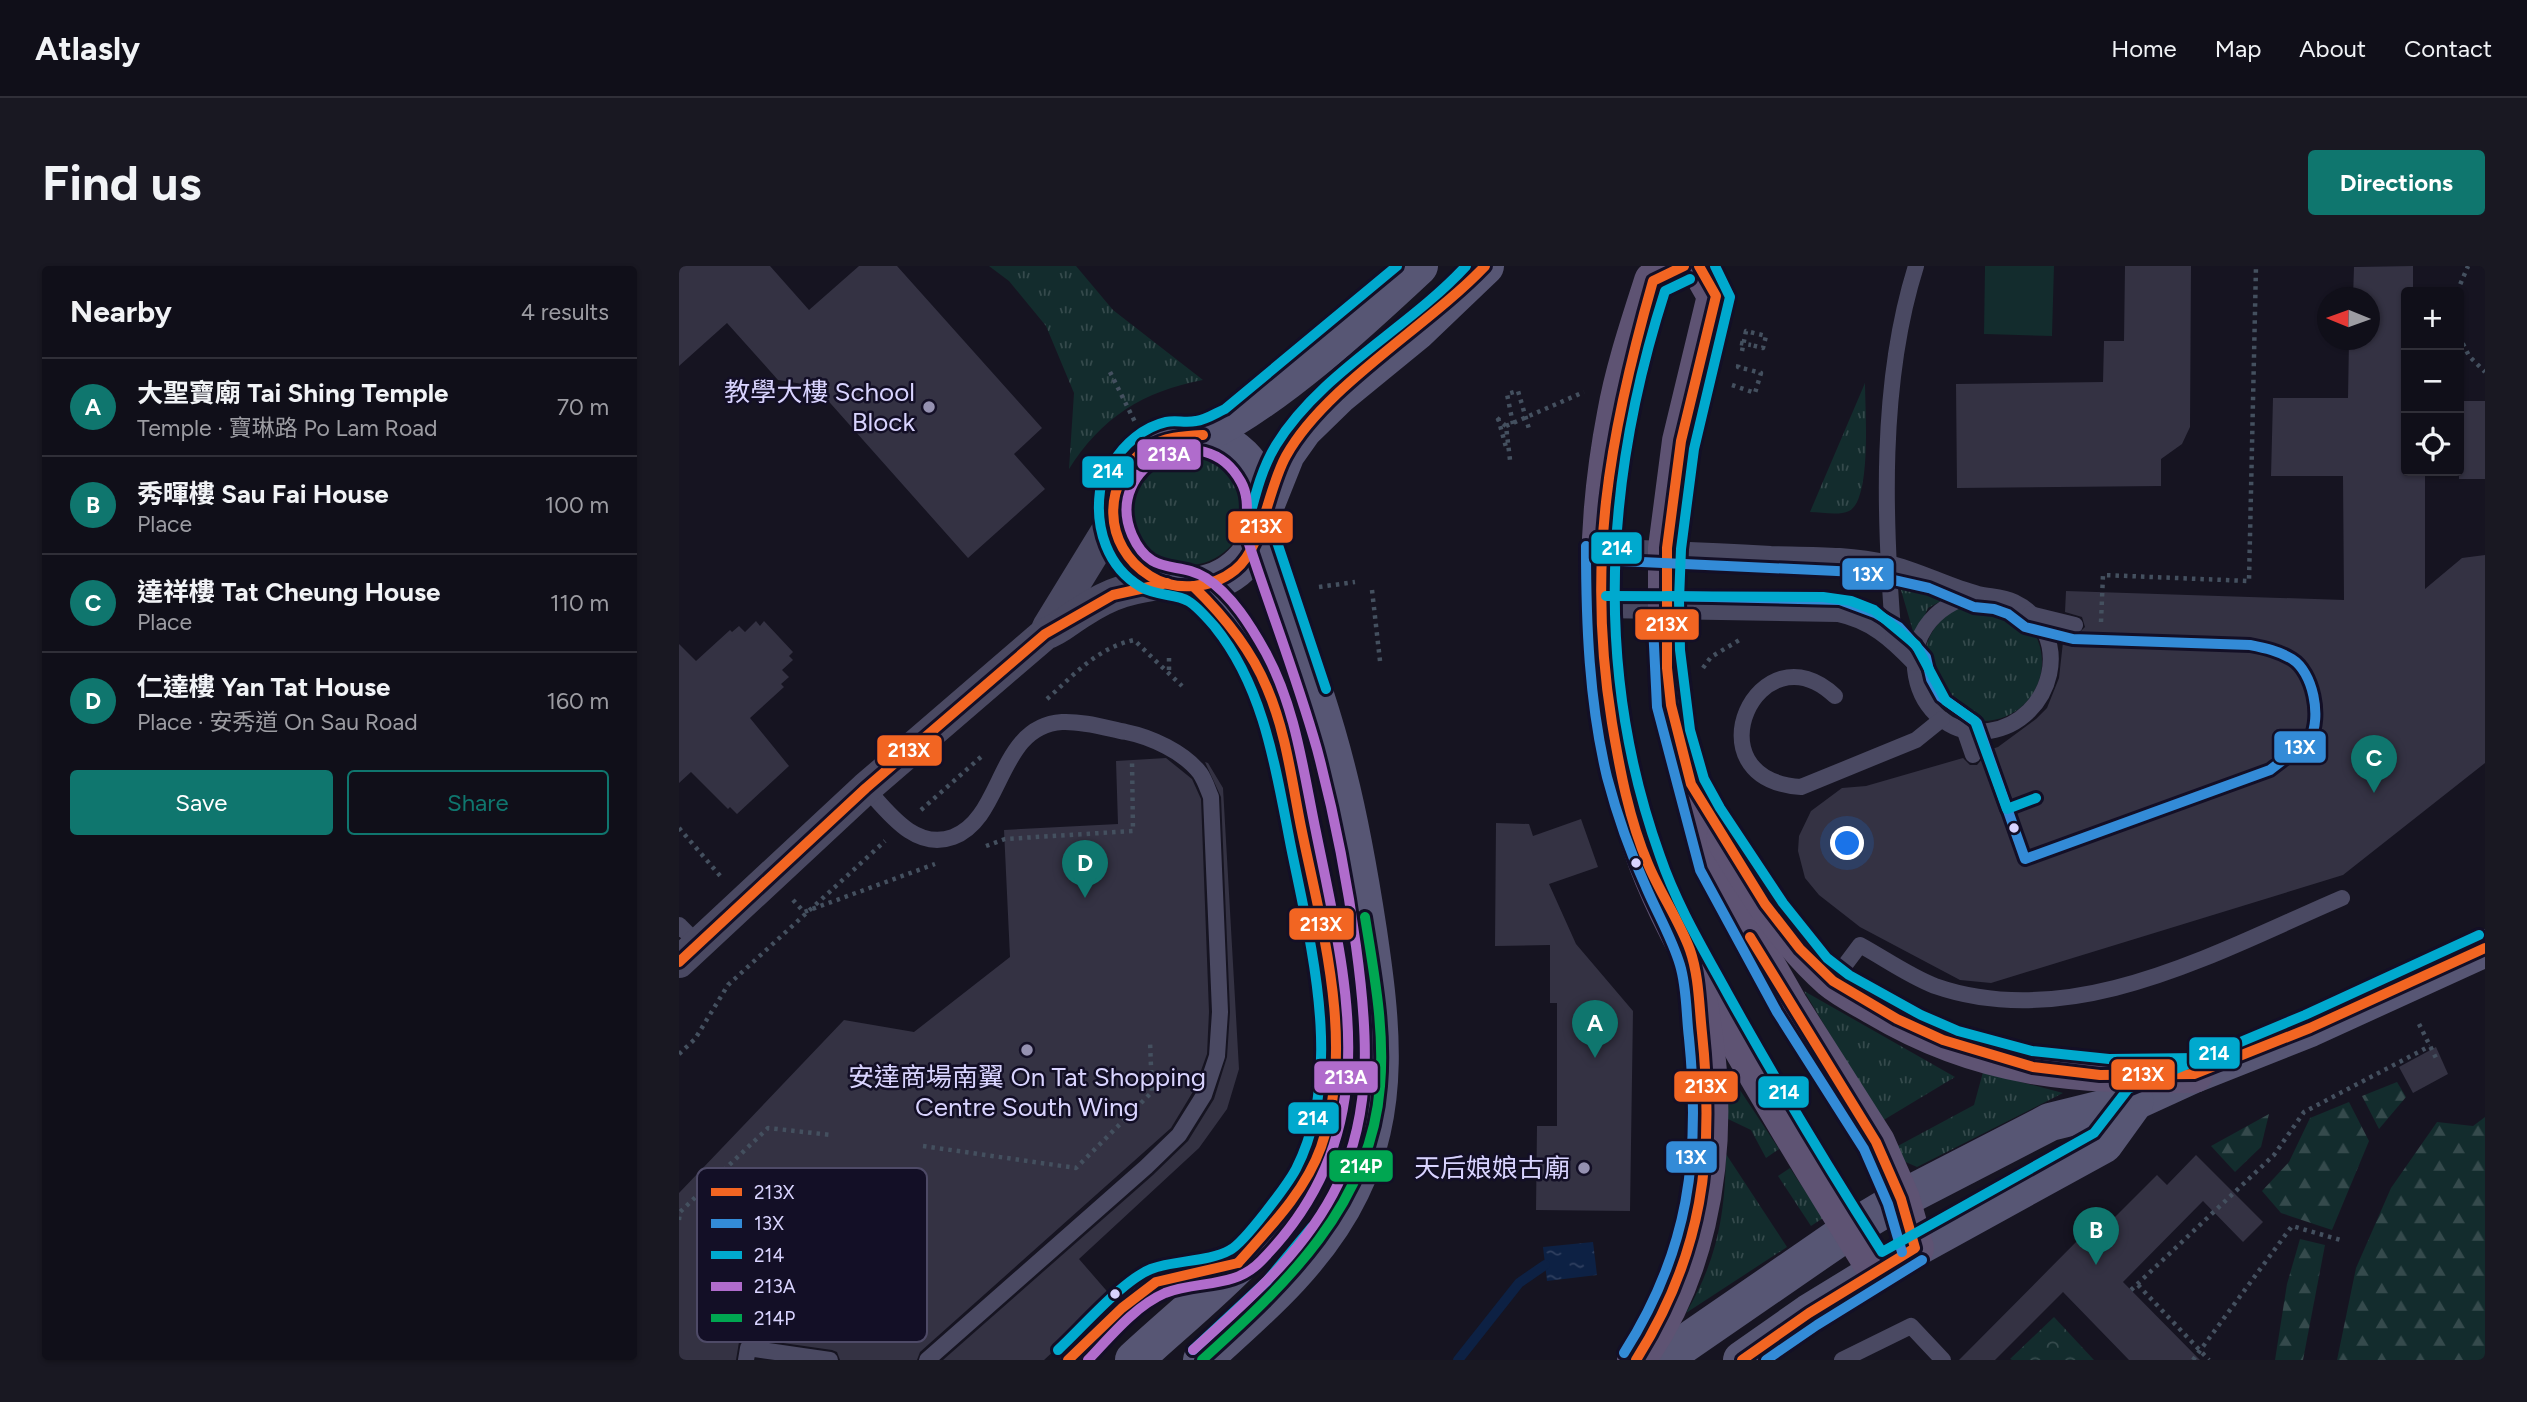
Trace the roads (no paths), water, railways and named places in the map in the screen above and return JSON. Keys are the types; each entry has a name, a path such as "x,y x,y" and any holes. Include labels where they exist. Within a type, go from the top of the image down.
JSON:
{"main road":[{"path":"1203,435 1231,421 1277,387 1419,266"},
{"path":"1180,585 1215,582 1234,571 1250,554 1286,454 1303,430 1340,394 1417,331 1485,266"},
{"path":"1684,266 1653,281 1641,318 1616,413 1600,547 1599,610 1604,671 1628,802 1648,863 1693,959 1775,1105 1877,1271"},
{"path":"1699,266 1716,296 1681,441 1667,548 1671,705 1713,865 1789,1005 1876,1142 1901,1199 1915,1248"},
{"path":"1134,1360 1238,1263 1291,1201 1320,1148 1333,1088 1334,1015 1326,951 1279,721 1267,687 1226,618 1180,585 1148,575 1131,561 1119,543 1113,522 1114,491 1132,458 1149,445 1168,436 1203,435 1227,444 1246,461 1259,483 1262,521 1338,775 1375,977 1381,1074 1372,1138 1350,1192 1334,1220 1277,1291 1202,1360"},
{"path":"1691,784 1765,904 1800,949 1833,981 1897,1019 1975,1052 2033,1067 2100,1075 2194,1074"},
{"path":"1661,1360 1851,1229 1901,1199 2050,1122 2135,1101 2194,1074 2310,1028 2485,948"},
{"path":"1636,1360 1658,1330 1680,1280 1705,1180 1708,1074 1693,959"},
{"path":"1742,1360 1915,1248 2104,1144 2135,1101"}],"street":[{"path":"1045,634 1053,615 1063,606 1113,522"},
{"path":"685,944 1045,634 1126,588 1180,585"}],"lane":[{"path":"1894,642 1888,562 1890,404 1902,309 1916,266"},
{"path":"1600,547 1860,558 1888,562 1933,575 1978,594 2006,599 2030,614 2075,625"},
{"path":"1978,594 1958,598 1940,608 1926,624 1917,643 1914,663 1917,684 1927,703 1943,719 1964,729 1987,732 2010,726 2029,713 2043,694 2050,672 2050,650 2043,631 2030,614"},
{"path":"1599,610 1838,614 1858,618 1894,642 1914,663"},
{"path":"1835,696 1821,684 1804,678 1785,678 1768,685 1753,697 1744,713 1740,731 1743,750 1752,766 1765,779 1783,786 1801,787 1839,781 1916,740 1943,719"},
{"path":"866,788 909,833 929,840 951,838 972,826 1017,748 1039,729 1061,722 1083,723 1153,740 1200,773 1211,797 1220,1012 1217,1056 1204,1095 1179,1135 1146,1167 927,1360"},
{"path":"1964,729 1973,755"},
{"path":"1833,981 1860,946 1935,985 2005,1002 2079,995 2166,973 2342,898"},
{"path":"1068,1360 1122,1308 1156,1282 1238,1263"},
{"path":"1842,1360 1911,1326 1943,1360"},
{"path":"746,1360 748,1348 830,1360"}],"water":[{"path":"1593,1242 1597,1275 1547,1281 1543,1247"}],"waterway":[{"path":"1458,1360 1519,1283 1545,1265"}],"place":[{"name":"教學大樓 School Block","path":"929,407"},
{"name":"達祥樓 Tat Cheung House","path":"2374,793"},
{"name":"仁達樓 Yan Tat House","path":"1085,898"},
{"name":"安達商場南翼 On Tat Shopping Centre South Wing","path":"1027,1050"},
{"name":"大聖寶廟 Tai Shing Temple","path":"1595,1058"},
{"name":"天后娘娘古廟","path":"1584,1168"},
{"name":"秀暉樓 Sau Fai House","path":"2096,1265"}]}
